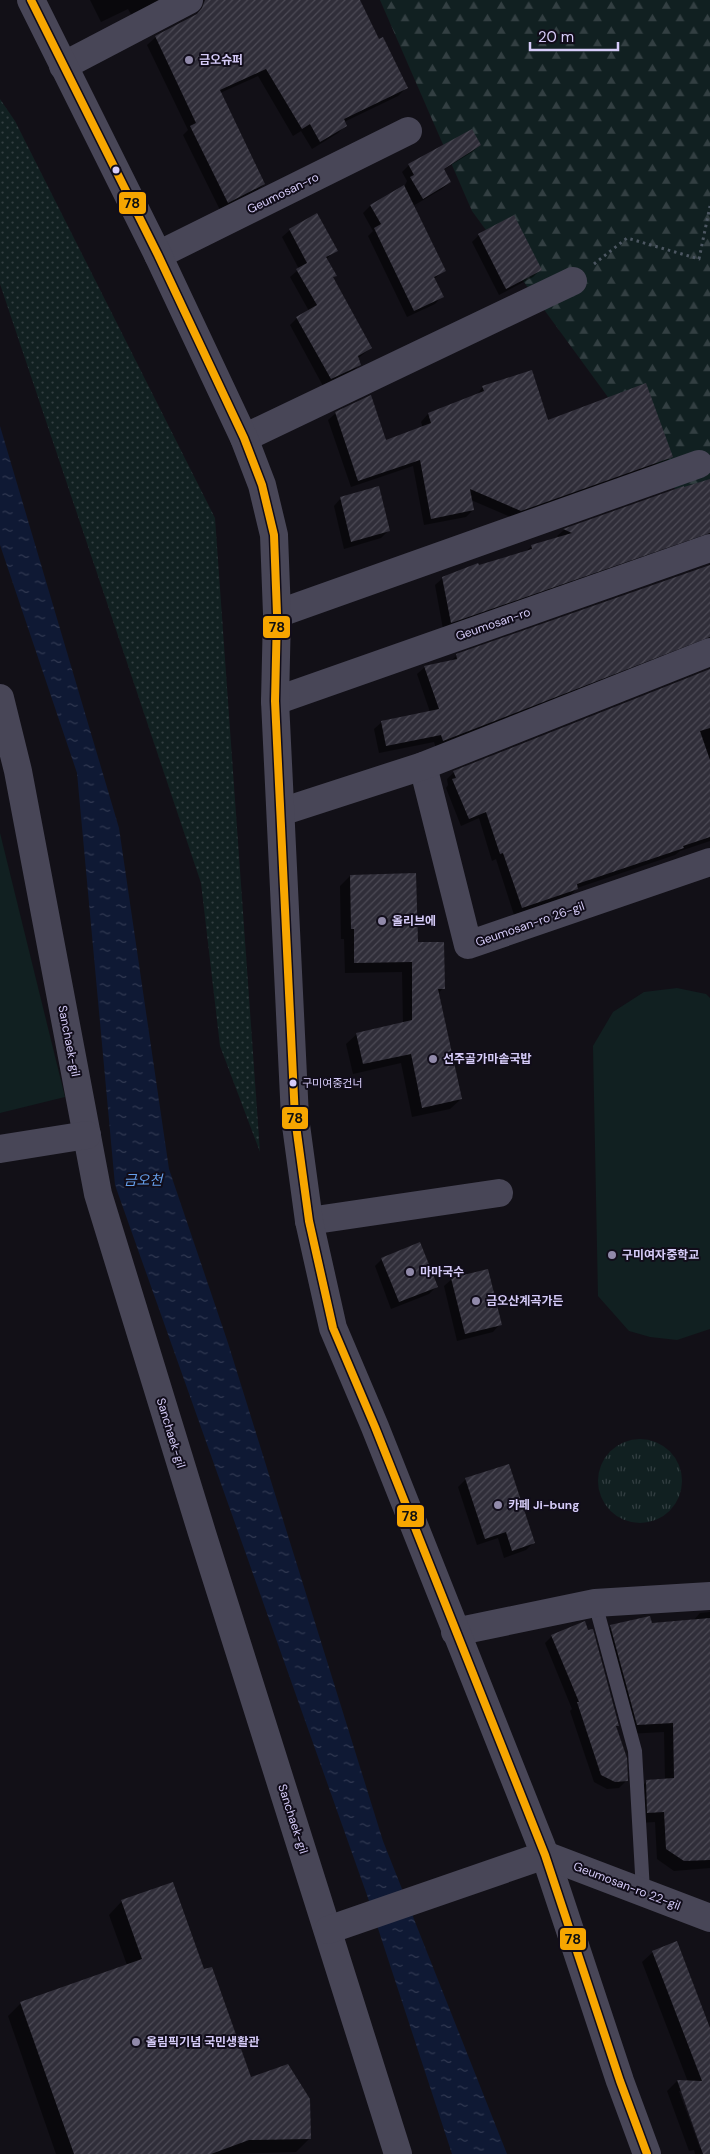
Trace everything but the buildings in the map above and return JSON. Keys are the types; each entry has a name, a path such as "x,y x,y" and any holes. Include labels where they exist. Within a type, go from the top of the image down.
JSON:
{"street":[{"path":"31,0 158,255 244,438 262,485 274,536 277,614 275,701 295,1118 309,1221 333,1328 375,1427 544,1856 620,2081 647,2154"},
{"path":"63,66 190,0"},
{"name":"Geumosan-ro","path":"158,255 408,131"},
{"path":"244,438 572,281"},
{"path":"277,614 699,464"},
{"name":"Geumosan-ro","path":"275,701 710,548"},
{"path":"281,812 423,766 710,652"},
{"name":"Sanchaek-gil","path":"0,698 18,771 98,1194 202,1533 398,2154"},
{"name":"Geumosan-ro 26-gil","path":"423,766 468,945 710,862"},
{"path":"0,1149 87,1135"},
{"path":"309,1221 499,1193"},
{"path":"455,1632 595,1603 710,1596"},
{"path":"328,1930 544,1856"},
{"name":"Geumosan-ro 22-gil","path":"544,1856 706,1912"}],"lane":[{"path":"595,1603 635,1750 643,1891"}],"path":[{"path":"572,281 627,238 699,259 710,206"}],"green space":[{"path":"380,0 710,0 710,529 697,519 472,211"},
{"path":"0,99 15,121 215,518 260,1152 220,1046 201,883 0,284"},
{"path":"0,833 65,1097 0,1113"},
{"path":"677,988 706,994 710,998 710,1329 677,1340 650,1337 629,1331 598,1296 593,1046 613,1012 644,992"},
{"path":"640,1439 656,1442 670,1451 679,1465 682,1481 679,1497 670,1511 656,1520 640,1523 624,1520 610,1511 601,1497 598,1481 601,1465 610,1451 624,1442"}],"water":[{"name":"금오천","path":"0,426 119,828 169,1169 228,1343 383,1841 507,2154 452,2154 368,1898 115,1185 77,773 0,545"}],"transit line":[{"name":"78","path":"31,0 158,255 244,438 262,485 274,535 277,614 275,701 295,1118 309,1221 333,1328 375,1427 545,1855 620,2081 647,2154"}],"place":[{"name":"금오슈퍼","path":"189,60"},
{"name":"올리브에","path":"382,921"},
{"name":"선주골가마솥국밥","path":"433,1059"},
{"name":"구미여중건너","path":"293,1083"},
{"name":"구미여자중학교","path":"612,1255"},
{"name":"마마국수","path":"410,1272"},
{"name":"금오산계곡가든","path":"476,1301"},
{"name":"카페 Ji-bung","path":"498,1505"},
{"name":"올림픽기념 국민생활관","path":"136,2042"}]}
